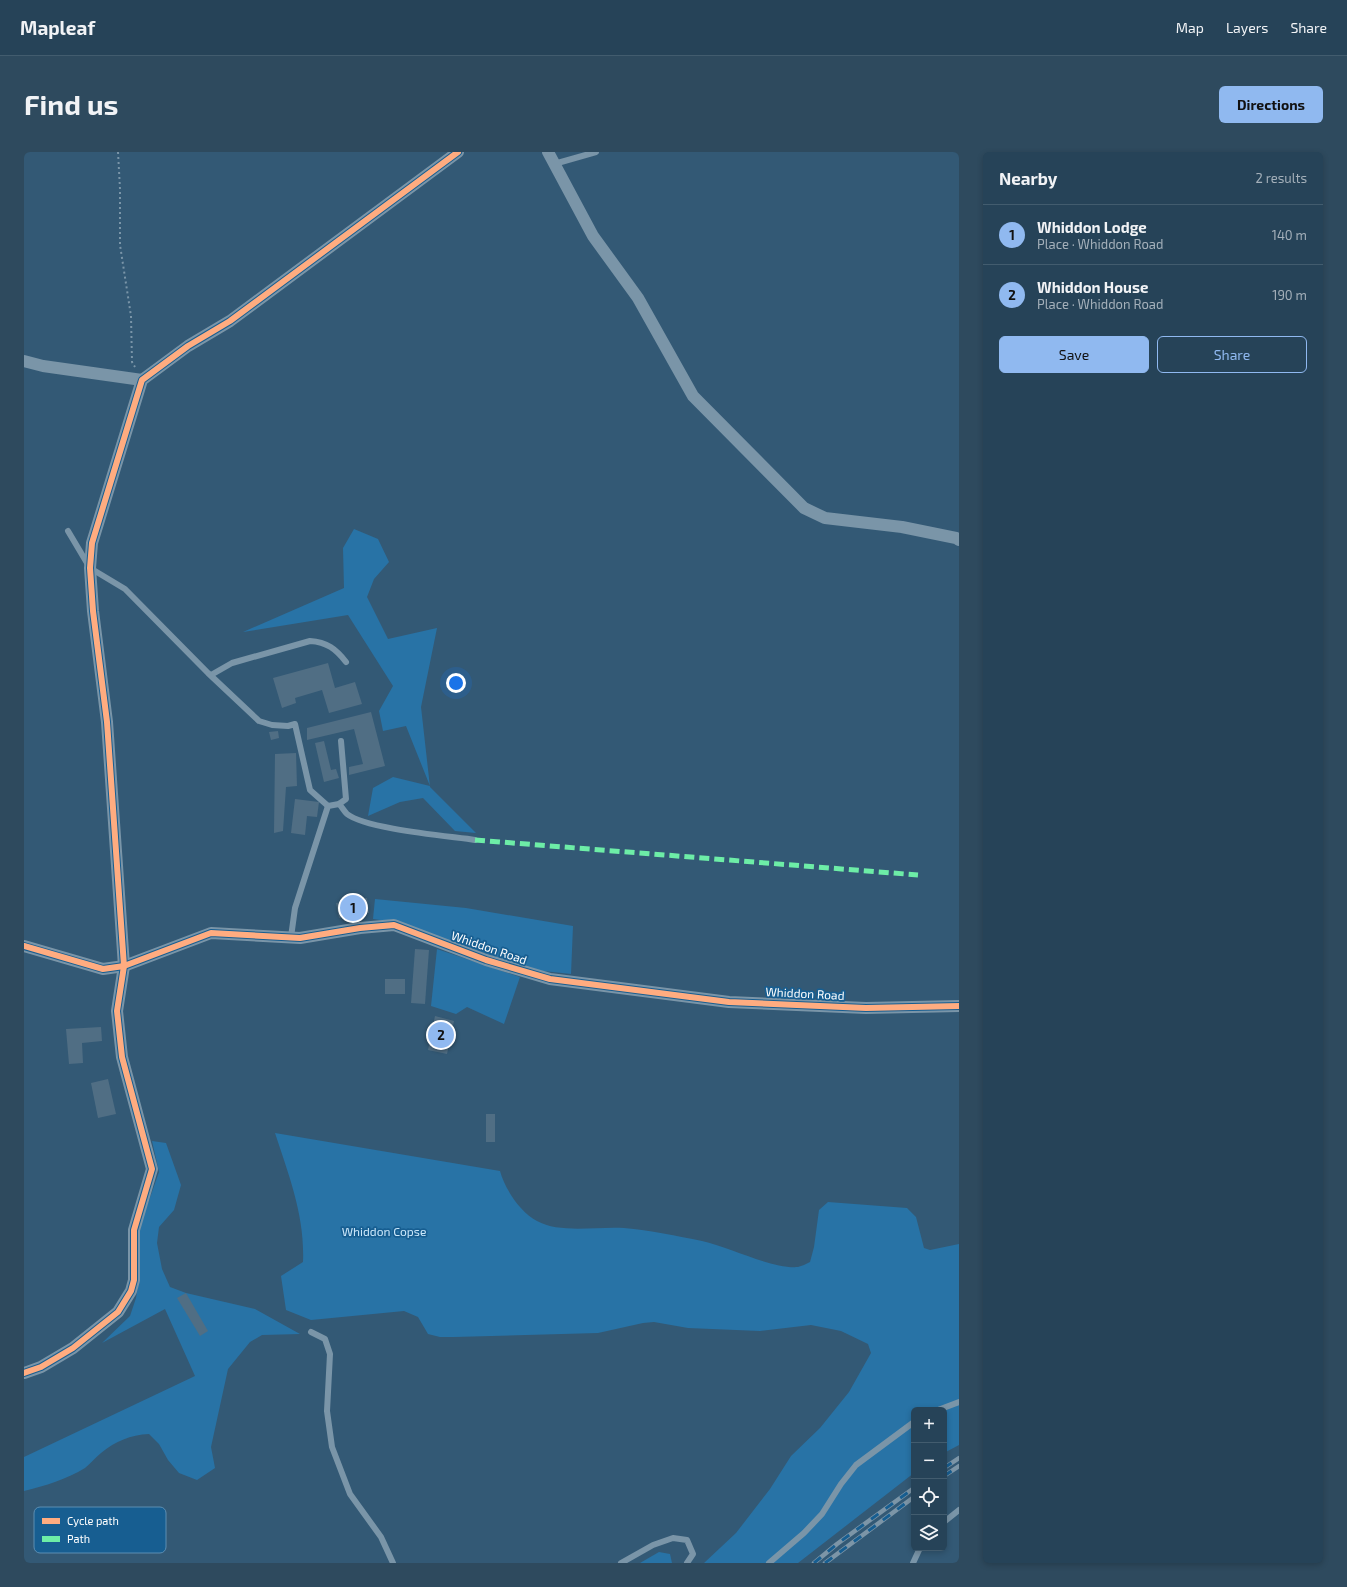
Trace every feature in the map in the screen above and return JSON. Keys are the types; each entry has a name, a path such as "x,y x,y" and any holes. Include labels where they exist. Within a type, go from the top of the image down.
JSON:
{"street":[{"path":"24,1373 42,1367 73,1348 118,1312 131,1291 134,1280 134,1230 152,1169 122,1057 117,1011 124,966 107,722 93,611 90,568 92,543 142,380 188,346 236,316 458,152"},
{"path":"548,152 593,236 638,298 693,396 804,508 825,518 902,527 956,538 959,540"},
{"path":"24,361 42,366 142,380"},
{"name":"Whiddon Road","path":"24,946 103,969 124,966 211,933 300,938 360,928 394,925 486,960 550,979 729,1002 866,1008 959,1006"}],"lane":[{"path":"554,164 596,152"},
{"path":"68,531 90,568 125,589 210,675 259,721 272,725 288,726 295,724 310,790 328,806"},
{"path":"210,675 232,663 310,641 322,642 337,651 346,662"},
{"path":"328,806 339,804 346,799 341,741"},
{"path":"339,804 347,814 357,820 392,828 475,840"},
{"path":"291,937 295,908 328,806"},
{"path":"311,1332 325,1339 330,1354 327,1411 332,1447 350,1494 381,1537 394,1563"},
{"path":"946,1407 959,1402"},
{"path":"769,1563 804,1533 822,1514 840,1484 856,1465 911,1424"},
{"path":"947,1520 959,1510"},
{"path":"621,1563 653,1545 673,1538 687,1540 693,1554 687,1563"},
{"path":"913,1563 919,1551"}],"path":[{"path":"118,152 120,189 120,245 131,316 132,362 142,380"}],"green space":[{"path":"354,529 378,539 389,562 374,579 367,597 388,639 437,628 421,707 430,786 406,726 383,731 379,711 393,686 348,615 243,632 344,588 343,548"},
{"path":"393,777 430,786 476,833 455,831 423,798 400,802 368,816 373,788"},
{"path":"375,899 466,908 573,926 571,974 534,970 395,922 373,919"},
{"path":"437,949 520,977 504,1024 467,1007 456,1014 431,1006"},
{"name":"Whiddon Copse","path":"275,1133 500,1171 509,1192 519,1206 531,1217 546,1225 580,1229 624,1228 663,1233 713,1244 763,1261 787,1267 798,1267 810,1262 814,1247 819,1210 828,1202 907,1208 916,1217 924,1248 930,1250 959,1244 959,1445 947,1451 947,1407 911,1407 911,1475 798,1563 704,1563 736,1533 770,1489 791,1456 820,1428 849,1392 871,1353 868,1344 841,1331 811,1325 760,1331 688,1328 654,1322 598,1333 440,1337 428,1334 418,1317 404,1311 311,1320 286,1310 281,1276 303,1262 303,1245 299,1212 291,1181"},
{"path":"152,1141 166,1143 181,1185 174,1210 159,1227 157,1243 162,1269 170,1287 186,1293 255,1309 300,1334 262,1335 250,1342 228,1369 211,1447 215,1468 197,1480 179,1473 168,1460 159,1444 149,1434 129,1437 118,1442 99,1455 85,1468 71,1476 24,1491 24,1457 195,1376 165,1309 102,1343 130,1316 136,1298 139,1279 137,1254 141,1223 159,1172"},
{"path":"659,1552 670,1554 672,1563 640,1563"}],"building":[{"path":"328,663 335,688 355,682 362,704 329,713 322,690 295,698 296,703 282,708 273,678"},
{"path":"371,712 385,766 349,775 349,767 363,764 354,729 307,740 307,728"},
{"path":"278,731 279,738 271,740 269,732"},
{"path":"324,741 331,770 336,769 339,778 324,782 315,743"},
{"path":"296,753 297,786 286,787 283,831 274,833 275,754"},
{"path":"295,799 319,802 317,817 307,816 305,835 291,833"},
{"path":"367,898 369,913 339,918 336,903"},
{"path":"415,949 429,950 425,1004 411,1003"},
{"path":"385,979 405,979 405,994 385,994"},
{"path":"435,1016 454,1021 447,1054 428,1050"},
{"path":"101,1027 102,1041 82,1043 83,1063 69,1064 66,1029"},
{"path":"108,1079 116,1114 98,1118 91,1083"},
{"path":"486,1114 495,1114 495,1142 486,1142"},
{"path":"186,1293 208,1331 200,1336 177,1298"}],"railway":[{"path":"947,1466 959,1458"},
{"path":"947,1474 959,1466"},
{"path":"814,1563 837,1544 911,1490"},
{"path":"825,1563 911,1499"}],"marked path":[{"path":"475,840 918,875"}],"cycle path":[{"path":"24,1373 41,1367 73,1348 118,1312 131,1291 134,1280 134,1230 152,1169 122,1057 117,1011 124,966 107,722 93,611 90,568 92,543 142,380 188,346 230,321 458,152"},
{"path":"24,946 103,969 124,966 211,933 300,938 360,928 394,925 486,960 550,979 729,1002 866,1008 959,1006"}],"place":[{"name":"Whiddon Lodge","path":"353,908"},
{"name":"Whiddon House","path":"441,1035"}]}
